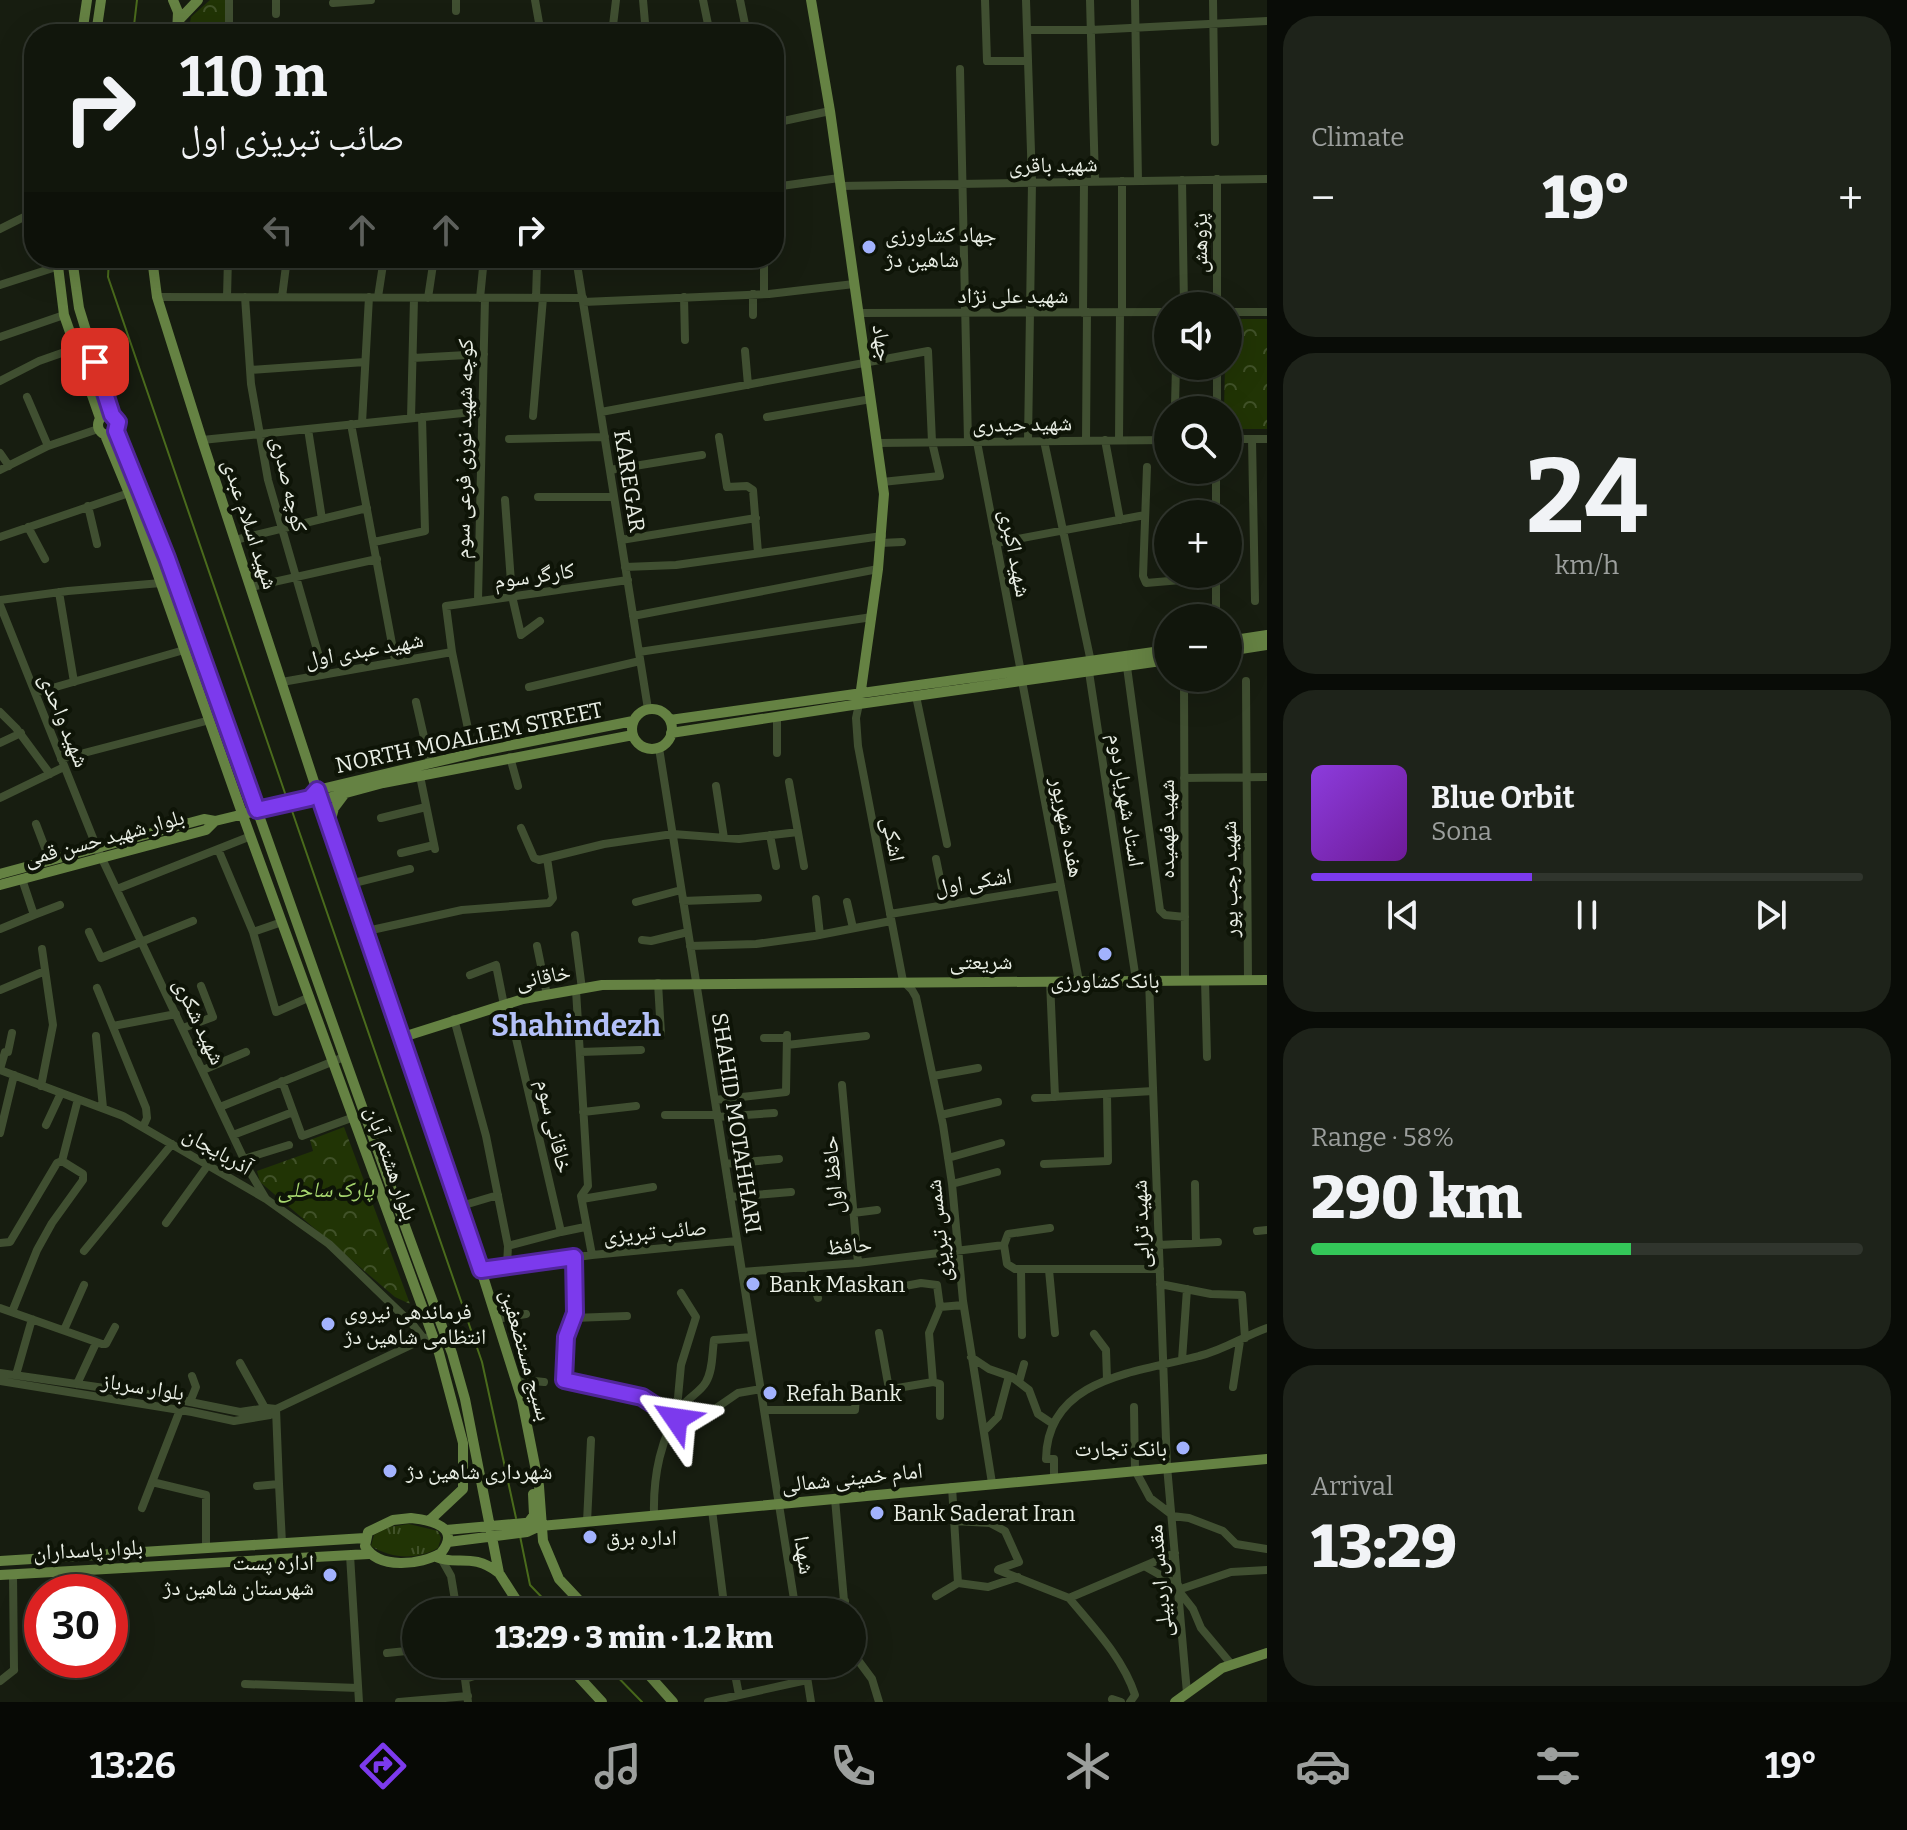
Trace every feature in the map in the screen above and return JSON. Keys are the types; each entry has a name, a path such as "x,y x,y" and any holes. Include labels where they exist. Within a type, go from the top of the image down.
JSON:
{"main road":[{"path":"83,24 87,0"},
{"path":"98,24 101,0"},
{"path":"173,0 178,24"},
{"path":"178,21 198,0"},
{"name":"جهاد","path":"812,0 882,482 881,540 860,698"},
{"path":"84,19 98,21"},
{"path":"57,268 64,315 105,428"},
{"path":"73,268 79,308 112,415 118,422 105,428"},
{"name":"شهید اسلام عبدی","path":"153,268 157,297 282,682 312,797"},
{"path":"105,428 112,415"},
{"name":"بلوار هشتم آبان","path":"105,428 282,922 310,997 339,1058 354,1117 444,1331 465,1399 496,1530 499,1573"},
{"name":"بلوار هشتم آبان","path":"105,428 167,558 257,810 384,1184 428,1337 463,1443 463,1489 430,1520"},
{"path":"1242,639 1267,635"},
{"path":"1242,649 1267,645"},
{"path":"670,720 1090,667 1154,653"},
{"path":"1090,667 1127,667 1154,662"},
{"path":"671,733 777,717 860,698 916,696 1021,676"},
{"path":"648,709 661,711 670,720 669,740 659,748 640,745 633,735 633,721 648,709"},
{"name":"NORTH MOALLEM STREET","path":"312,797 346,792 430,763 633,721"},
{"name":"NORTH MOALLEM STREET","path":"312,797 406,773 420,776 633,735"},
{"path":"330,825 334,808 346,792"},
{"name":"بلوار شهید حسن قمی","path":"0,885 204,819 215,821 312,797"},
{"name":"بسیج مستضعفین","path":"312,797 330,825 367,931 461,1206 515,1379 528,1424 539,1486 543,1541 559,1579 577,1598"},
{"name":"بلوار شهید حسن قمی","path":"0,874 99,853"},
{"name":"شریعتی","path":"696,982 1267,980"},
{"name":"خاقانی","path":"403,1037 454,1019 547,995 602,985 696,982"},
{"name":"امام خمینی شمالی","path":"496,1530 1267,1459"},
{"name":"بسیج مستضعفین","path":"527,1526 534,1515 534,1468"},
{"path":"369,1554 365,1538 375,1527 393,1520 430,1520 439,1523 447,1536"},
{"path":"447,1536 496,1530"},
{"path":"439,1558 447,1536"},
{"name":"بلوار پاسداران","path":"0,1561 365,1538"},
{"name":"بلوار پاسداران","path":"0,1575 369,1554 376,1559 406,1563 439,1558 467,1559 499,1573"},
{"path":"499,1573 515,1598"},
{"path":"1175,1702 1222,1668 1267,1653"},
{"path":"580,1678 602,1702"},
{"path":"652,1678 673,1702"}],"street":[{"path":"229,0 229,24"},
{"path":"276,0 276,14"},
{"path":"333,3 371,0"},
{"path":"456,0 456,11"},
{"path":"535,0 539,24"},
{"path":"613,24 616,0"},
{"path":"643,0 645,24"},
{"path":"703,0 708,24"},
{"path":"740,0 745,24"},
{"path":"985,0 987,61 1028,61"},
{"path":"1026,0 1032,182 1028,441"},
{"path":"1090,0 1095,181"},
{"path":"1135,0 1138,181"},
{"path":"1213,0 1215,142"},
{"path":"1027,30 1267,21"},
{"name":"شهید اکبری","path":"960,69 965,313 972,442 996,543 1021,676"},
{"path":"784,121 830,111"},
{"name":"پژوهش","path":"1217,179 1217,292"},
{"name":"شهید باقری","path":"784,186 840,182 963,184 1267,179"},
{"path":"1182,180 1184,292"},
{"path":"1084,181 1086,441"},
{"path":"1119,440 1122,181"},
{"path":"0,229 24,217"},
{"path":"0,285 41,268"},
{"path":"227,297 228,268"},
{"path":"282,297 286,268"},
{"path":"362,423 365,362 381,268"},
{"path":"428,298 432,268"},
{"name":"کوچه شهید نوری فرعی سوم","path":"478,600 484,268"},
{"path":"533,416 540,298 537,268"},
{"name":"KAREGAR","path":"578,268 648,709"},
{"path":"764,268 764,294"},
{"path":"157,297 583,300 764,294 854,284"},
{"path":"753,294 753,315"},
{"name":"کوچه صدری","path":"245,297 250,370 259,434 281,529 324,674"},
{"path":"684,297 685,340"},
{"path":"411,418 414,298"},
{"name":"شهید علی نژاد","path":"859,313 1154,312"},
{"path":"1242,312 1267,312"},
{"path":"0,337 64,315"},
{"path":"0,381 39,361 76,348"},
{"path":"745,351 748,385"},
{"path":"601,412 928,351 932,442 940,476 882,482"},
{"path":"413,358 484,354"},
{"path":"250,370 365,362"},
{"path":"27,397 48,446"},
{"path":"767,417 871,399"},
{"path":"202,440 482,411"},
{"path":"374,542 425,531 422,417"},
{"path":"351,424 395,660"},
{"path":"0,470 48,446 105,428"},
{"path":"308,429 322,519"},
{"path":"509,439 605,437"},
{"path":"719,437 726,485 730,488 751,487 758,553"},
{"path":"1242,439 1267,439"},
{"path":"1252,439 1255,601"},
{"path":"1105,440 1120,520"},
{"name":"شهید حیدری","path":"877,443 1154,440"},
{"name":"استاد شهریار دوم","path":"1044,441 1090,667 1136,980"},
{"path":"0,453 9,466"},
{"path":"610,470 702,455"},
{"path":"1147,467 1143,576 1146,583 1154,582"},
{"path":"0,537 129,493"},
{"path":"538,497 614,497"},
{"path":"505,500 512,596 521,635 540,621"},
{"path":"88,506 97,544"},
{"path":"235,540 367,508"},
{"path":"996,543 1145,515"},
{"path":"621,540 756,518"},
{"path":"28,527 45,559"},
{"path":"625,567 676,565 881,540 902,542"},
{"path":"251,587 377,559"},
{"path":"633,616 878,569"},
{"name":"کارگر سوم","path":"452,652 446,606 628,580"},
{"path":"0,603 59,592 161,583"},
{"path":"59,592 74,682"},
{"name":"شهید واحدی","path":"0,603 99,853"},
{"path":"529,687 640,656 755,634 872,617"},
{"path":"35,693 184,650"},
{"path":"452,652 473,753"},
{"name":"شهید عبدی اول","path":"282,682 452,652"},
{"path":"1127,667 1160,910 1165,915 1185,917"},
{"name":"هفده شهریور","path":"1021,676 1079,981"},
{"name":"شهید رجب پور","path":"1246,681 1248,980"},
{"name":"شهید فهمیده","path":"1184,692 1185,980"},
{"path":"916,696 947,844"},
{"name":"اشکی","path":"860,698 855,732 903,981"},
{"path":"416,702 430,763"},
{"path":"0,712 21,733 50,774"},
{"path":"777,717 777,753"},
{"path":"0,798 50,774 62,763 210,720"},
{"path":"0,743 21,733"},
{"name":"SHAHID MOTAHHARI","path":"659,748 779,1504"},
{"path":"510,757 518,786"},
{"path":"401,853 435,847 420,776"},
{"path":"1184,778 1267,777"},
{"path":"789,782 804,866"},
{"path":"716,786 724,838"},
{"path":"381,818 426,807"},
{"path":"36,824 50,861"},
{"path":"521,828 534,858 673,834 724,838 798,832"},
{"path":"770,835 776,866"},
{"path":"117,889 251,836"},
{"path":"218,849 253,932 276,1012 310,997"},
{"name":"شهید شکری","path":"99,853 244,1159 266,1199"},
{"path":"367,931 462,910 549,903 553,898 547,858"},
{"path":"936,859 945,903"},
{"path":"350,884 410,869"},
{"path":"22,879 34,915"},
{"name":"اشکی اول","path":"690,946 756,944 820,935 945,903 1061,886"},
{"path":"636,902 681,890"},
{"path":"683,901 758,898"},
{"path":"816,899 820,935"},
{"path":"847,902 853,928"},
{"path":"0,929 60,905"},
{"path":"89,932 101,958 193,921"},
{"path":"253,932 282,922"},
{"path":"642,940 651,941 688,932"},
{"path":"575,935 588,1186 582,1199 592,1255"},
{"path":"537,946 547,995"},
{"path":"41,1086 53,1025 42,949"},
{"name":"خاقانی سوم","path":"470,975 496,965 561,1232"},
{"path":"0,990 45,971"},
{"name":"شهید ترابی","path":"1149,980 1167,1466"},
{"path":"1205,980 1207,1057"},
{"name":"شمس تبریزی","path":"903,981 916,997 941,1115 952,1184 963,1305 992,1483"},
{"path":"1050,981 1055,1097"},
{"path":"658,983 661,1034"},
{"path":"183,1028 213,1017 201,986"},
{"path":"97,988 146,1108 147,1118 143,1127"},
{"path":"113,1026 176,1014"},
{"path":"454,1019 486,1136 508,1246 507,1266"},
{"path":"0,1069 12,1033"},
{"path":"96,1036 103,1108"},
{"path":"764,1038 866,1036"},
{"path":"715,1100 786,1092 787,1039"},
{"path":"580,1052 641,1050"},
{"path":"203,1070 246,1052"},
{"path":"220,1107 339,1058"},
{"path":"933,1076 978,1068"},
{"name":"آذربایجان","path":"0,1069 103,1108 143,1127 266,1199 329,1244 428,1337"},
{"path":"0,1133 14,1075"},
{"path":"282,1081 302,1136 354,1117"},
{"name":"حافظ اول","path":"842,1085 858,1263"},
{"path":"1035,1098 1153,1091"},
{"path":"46,1125 61,1093"},
{"path":"1044,1164 1108,1161 1107,1094"},
{"path":"62,1161 78,1099"},
{"path":"941,1115 998,1102"},
{"path":"583,1110 636,1106"},
{"path":"233,1135 293,1112"},
{"path":"665,1115 774,1113"},
{"path":"948,1158 1001,1143"},
{"path":"84,1251 172,1144"},
{"path":"244,1159 289,1145"},
{"path":"725,1164 779,1159"},
{"path":"0,1243 10,1242 57,1163 62,1161"},
{"path":"12,1312 37,1250 83,1180 83,1174 62,1161"},
{"path":"166,1223 208,1165"},
{"path":"952,1184 997,1172"},
{"path":"1195,1184 1196,1243"},
{"path":"582,1199 653,1187"},
{"path":"730,1197 791,1192"},
{"path":"461,1206 498,1195"},
{"path":"853,1213 877,1210"},
{"path":"508,1246 585,1227"},
{"name":"حافظ","path":"742,1272 959,1252 1004,1245 1008,1234 1050,1228"},
{"name":"صائب تبریزی","path":"481,1270 574,1257 737,1241"},
{"path":"1159,1245 1218,1242"},
{"path":"1004,1245 1010,1268 1021,1270 1160,1269"},
{"path":"574,1257 576,1286 573,1318 566,1337 564,1380 642,1397 674,1422 693,1424 738,1393 761,1389"},
{"path":"808,1267 818,1298"},
{"path":"1021,1270 1022,1335"},
{"path":"1049,1270 1055,1333"},
{"path":"889,1289 921,1283 937,1285 940,1307 929,1333 933,1382"},
{"path":"1160,1284 1211,1294 1242,1295 1242,1340 1233,1387"},
{"path":"64,1330 84,1285"},
{"path":"1182,1360 1187,1289"},
{"path":"674,1422 681,1365 696,1317 681,1293"},
{"path":"940,1307 963,1305"},
{"path":"0,1308 96,1343 106,1344 115,1327"},
{"path":"496,1319 526,1314"},
{"path":"573,1318 627,1316"},
{"path":"16,1375 32,1319"},
{"path":"1054,1477 1054,1459 1046,1459 1046,1442 1053,1424 1062,1411 1089,1387 1164,1363 1200,1356 1267,1328"},
{"name":"بلوار سرباز","path":"0,1381 234,1421 270,1415 276,1409 444,1331"},
{"path":"879,1333 889,1389"},
{"path":"1094,1334 1106,1350 1107,1379"},
{"path":"654,1515 654,1479 662,1447 684,1404 705,1384 711,1369 714,1340 752,1337"},
{"path":"77,1384 96,1343"},
{"path":"971,1357 1029,1390 1038,1414 1053,1424"},
{"path":"240,1363 265,1408"},
{"path":"1019,1382 1024,1364"},
{"name":"بلوار سرباز","path":"0,1373 240,1412 276,1409"},
{"path":"190,1402 196,1387 192,1376"},
{"path":"984,1431 998,1417 1009,1376"},
{"path":"515,1379 544,1382"},
{"path":"764,1410 855,1410 856,1395 933,1382 940,1384 940,1416"},
{"path":"1134,1407 1135,1470 1150,1498 1172,1515 1223,1531 1236,1544 1267,1549"},
{"path":"276,1409 282,1543"},
{"path":"142,1508 180,1410"},
{"path":"587,1522 591,1440"},
{"name":"مقدس اردبیلی","path":"1167,1466 1187,1693"},
{"path":"152,1482 206,1495 206,1549"},
{"path":"257,1486 279,1484"},
{"path":"952,1487 958,1583"},
{"path":"835,1499 845,1598"},
{"name":"شهدا","path":"779,1504 794,1598"},
{"path":"712,1510 723,1598"},
{"path":"954,1521 990,1523 1005,1531 1019,1562 998,1570 1069,1598 1107,1644 1129,1677 1135,1695 1130,1702"},
{"path":"1069,1598 1175,1553"},
{"path":"350,1555 359,1702"},
{"path":"439,1558 451,1576 455,1598"},
{"path":"1146,1567 1178,1587 1201,1628 1232,1665"},
{"path":"1178,1587 1231,1572 1267,1570"},
{"path":"13,1574 14,1670"},
{"path":"936,1596 958,1583 988,1587 1019,1577"},
{"path":"387,1653 402,1651"},
{"path":"0,1669 14,1670"},
{"path":"0,1681 14,1670"},
{"path":"866,1671 872,1679 879,1702"},
{"path":"399,1702 468,1699 465,1679 468,1678"},
{"path":"736,1678 739,1695"},
{"path":"708,1702 807,1680 811,1702"},
{"path":"245,1684 358,1688"}],"green space":[{"path":"210,0 227,0 227,24 190,24 191,17"},
{"path":"1242,319 1267,319 1267,429 1242,429 1242,396 1224,396 1225,380 1242,380"},
{"name":"پارک ساحلی","path":"344,1127 410,1304 395,1297 260,1182 257,1171 313,1151 310,1140"},
{"path":"409,1524 438,1531 441,1538 438,1548 422,1555 404,1556 371,1546 374,1535 389,1527"}],"waterway":[{"path":"134,24 137,0"},
{"path":"108,268 108,277 287,799"},
{"path":"291,808 482,1362 516,1518"},
{"path":"520,1536 530,1585 543,1598"},
{"path":"619,1678 642,1702"}],"place":[{"name":"جهاد کشاورزى شاهین دژ","path":"869,247"},
{"name":"بانک کشاورزی","path":"1105,954"},
{"name":"Bank Maskan","path":"753,1284"},
{"name":"فرماندهی نیروی انتظامی شاهین دژ","path":"328,1324"},
{"name":"Refah Bank","path":"770,1393"},
{"name":"بانک تجارت","path":"1183,1448"},
{"name":"شهرداری شاهین دژ","path":"390,1471"},
{"name":"Bank Saderat Iran","path":"877,1513"},
{"name":"اداره برق","path":"590,1537"},
{"name":"اداره پست شهرستان شاهین دژ","path":"330,1575"}],"district":[{"name":"Shahindezh","path":"576,1026"}],"route":[{"path":"95,362 112,415 118,422 116,431 167,558 257,810 310,798 317,790 481,1270 574,1257 575,1313 566,1337 564,1380 642,1397 676,1419"}]}
